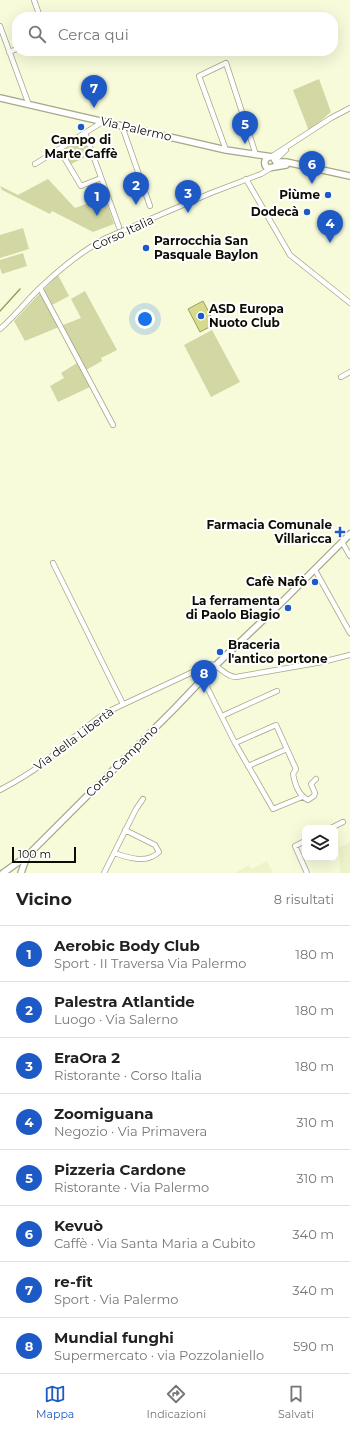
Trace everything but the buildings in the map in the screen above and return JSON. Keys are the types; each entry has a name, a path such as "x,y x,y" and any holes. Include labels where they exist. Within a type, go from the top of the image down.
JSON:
{"main road":[{"name":"Via Palermo","path":"0,98 226,150 256,155 273,162"},
{"path":"256,155 266,167 273,162 286,162 350,176"},
{"path":"264,163 266,159 273,162 297,164"},
{"name":"Corso Campano","path":"2,873 27,856 216,665 315,570 350,534"},
{"path":"21,873 27,856"},
{"path":"2,873 10,873"}],"street":[{"path":"34,0 38,12"},
{"path":"0,26 29,105"},
{"path":"226,150 199,76 226,63 256,155"},
{"path":"246,179 264,172 290,146 331,118 350,108"},
{"path":"35,164 104,121"},
{"path":"122,126 150,206"},
{"path":"85,133 118,227"},
{"path":"273,162 290,146"},
{"path":"59,149 81,186 101,178"},
{"path":"282,154 286,162"},
{"path":"246,179 260,171 264,163"},
{"path":"246,179 290,255 350,303"},
{"name":"Corso Italia","path":"0,329 40,288 78,256 106,238 246,179"},
{"path":"40,288 113,425"},
{"path":"341,377 350,372"},
{"path":"342,542 350,556"},
{"path":"53,563 123,704"},
{"path":"315,570 350,633"},
{"path":"216,665 226,675 236,677 322,662 350,655"},
{"name":"Via della Libertà","path":"0,790 42,764 99,717 123,704 210,664 216,665"},
{"path":"203,679 235,743 273,809 302,797"},
{"path":"222,716 277,691"},
{"path":"235,743 276,725 296,769 293,774 294,781 302,797 308,800 314,796 315,793 311,784 316,780"},
{"path":"248,766 287,748"},
{"path":"104,873 136,809 143,799"},
{"path":"337,825 342,822"},
{"path":"114,854 136,860 155,856 159,852 155,844 126,830"},
{"path":"302,842 295,846 302,861"},
{"path":"302,861 308,873"}],"shaded area":[{"path":"319,79 331,112 309,131 293,90"},
{"path":"84,138 90,155 71,164 63,150"},
{"path":"48,179 75,208 105,197 114,224 93,232 52,211 50,214 2,190 0,186 18,195"},
{"path":"23,228 29,249 0,258 0,235"},
{"path":"23,253 27,266 2,274 0,260"},
{"path":"58,275 69,296 52,305 44,289"},
{"path":"85,291 117,350 101,358 102,361 86,370 63,325 81,318 71,299"},
{"path":"40,293 59,327 25,341 14,321"},
{"name":"ASD Europa Nuoto Club","path":"203,301 215,324 200,332 188,309"},
{"path":"212,330 240,382 211,397 184,345"},
{"path":"77,363 90,387 58,402 50,386 64,378 61,373"},
{"path":"350,842 350,873 340,873 339,848"},
{"path":"267,861 273,873 235,873 249,865 251,869"}],"waterway":[{"path":"0,311 20,289"}],"place":[{"name":"re-fit","path":"94,108"},
{"name":"Campo di Marte Caffè","path":"81,127"},
{"name":"Pizzeria Cardone","path":"245,144"},
{"name":"Kevuò","path":"312,184"},
{"name":"Piùme","path":"328,195"},
{"name":"Palestra Atlantide","path":"136,205"},
{"name":"Dodecà","path":"307,212"},
{"name":"EraOra 2","path":"188,213"},
{"name":"Aerobic Body Club","path":"97,216"},
{"name":"Zoomiguana","path":"330,243"},
{"name":"Parrocchia San Pasquale Baylon","path":"146,248"},
{"name":"ASD Europa Nuoto Club","path":"201,316"},
{"name":"Farmacia Comunale Villaricca","path":"340,532"},
{"name":"Cafè Nafò","path":"315,582"},
{"name":"La ferramenta di Paolo Biagio","path":"288,608"},
{"name":"Braceria l'antico portone","path":"220,652"},
{"name":"Mundial funghi","path":"204,693"}]}
